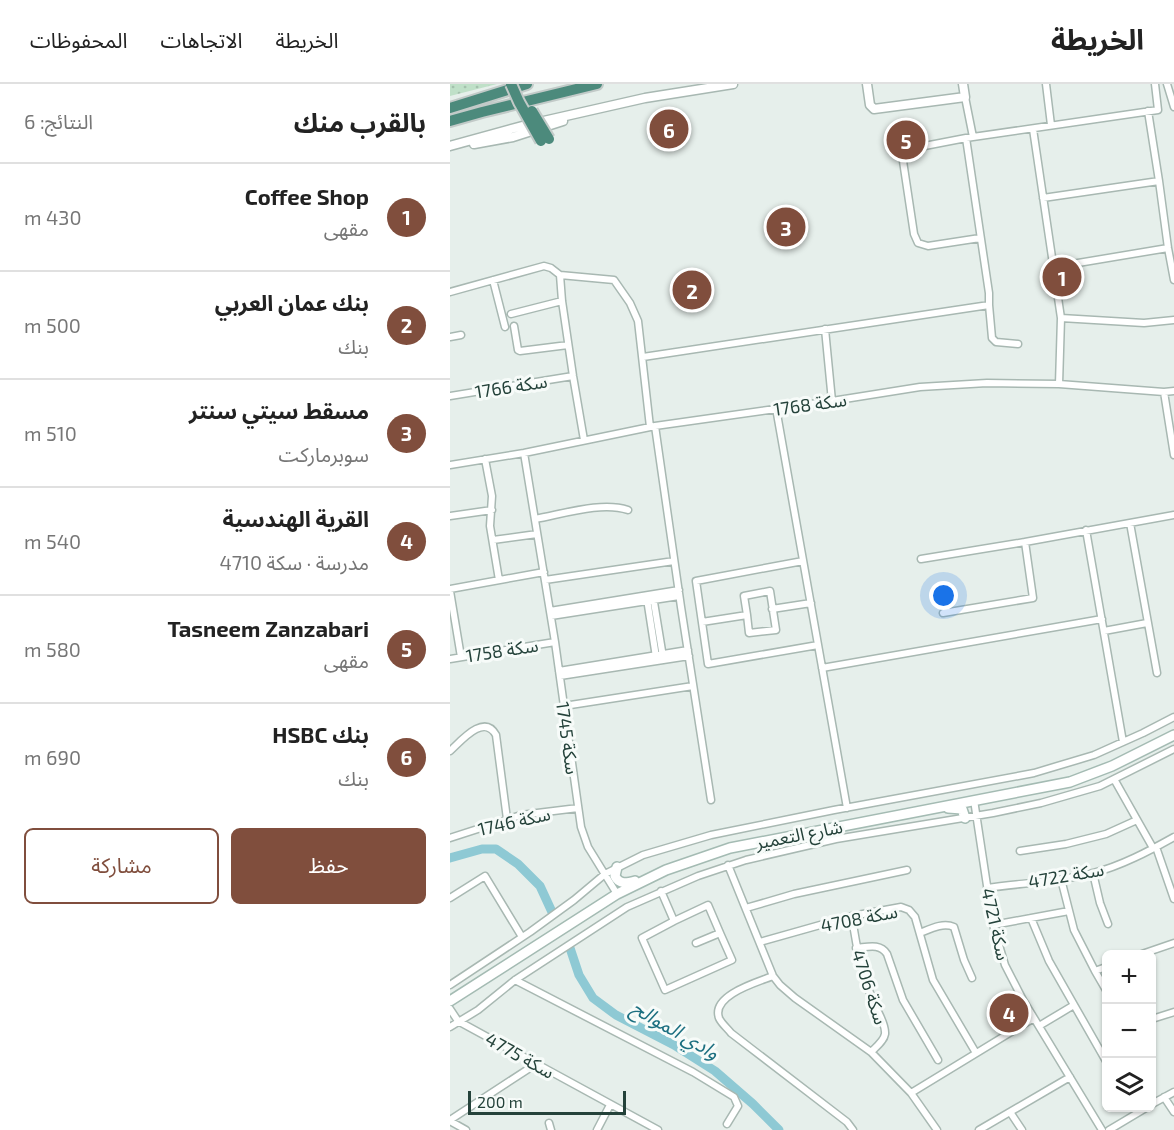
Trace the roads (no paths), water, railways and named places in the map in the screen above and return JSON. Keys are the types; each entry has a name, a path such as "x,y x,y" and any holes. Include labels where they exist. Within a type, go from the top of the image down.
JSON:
{"highway":[{"path":"511,84 519,102 545,140 518,84"},
{"path":"453,106 528,84"},
{"path":"450,121 597,84"}],"main road":[{"name":"شارع التعمير","path":"450,1001 617,894 666,870 730,848 1070,782 1113,766 1174,735"},
{"path":"943,806 962,809 965,818"},
{"path":"617,867 615,876 619,882 627,883 647,879"}],"street":[{"path":"867,84 870,105 874,109 965,97"},
{"path":"963,84 992,338 996,342 1018,344"},
{"path":"1046,84 1050,125"},
{"path":"980,238 928,246 918,243 914,234 903,157 909,148 1158,110 1155,84"},
{"path":"1167,84 1174,106"},
{"path":"450,146 526,125 645,98 729,85"},
{"path":"450,152 478,143 513,137 561,122 698,94 729,85"},
{"path":"1148,111 1174,280"},
{"path":"1033,129 1061,318 1059,384"},
{"path":"1043,198 1159,181"},
{"path":"1054,267 1168,248"},
{"path":"450,292 544,266 560,274 614,280 634,311 638,321 711,800"},
{"path":"560,274 568,345 584,440"},
{"path":"493,280 505,327"},
{"path":"511,314 562,301"},
{"path":"643,357 989,305"},
{"path":"1061,318 1143,323 1174,320"},
{"path":"514,327 520,351 568,345"},
{"path":"825,330 832,401"},
{"path":"450,337 461,335"},
{"name":"سكة 1766","path":"450,396 573,375"},
{"name":"سكة 1768","path":"450,465 524,453 653,427 920,387 987,382 1174,391"},
{"path":"1164,392 1174,455"},
{"path":"776,408 847,808"},
{"name":"سكة 1745","path":"524,453 555,642 581,827 588,847 617,894"},
{"path":"485,459 492,496 490,526 499,580"},
{"path":"535,519 605,506 628,510"},
{"path":"450,516 492,510"},
{"path":"921,559 1174,515"},
{"path":"1130,523 1156,674"},
{"path":"1086,531 1123,742"},
{"path":"493,540 537,534"},
{"path":"944,613 1033,598 1025,542"},
{"path":"545,580 674,561"},
{"path":"803,561 696,581 708,664 818,645"},
{"path":"461,657 450,590 544,573"},
{"path":"770,591 776,630 749,633 747,615 744,596 770,591"},
{"path":"550,614 679,593"},
{"path":"650,598 660,658"},
{"path":"772,609 811,603"},
{"path":"702,622 747,615"},
{"path":"822,669 1102,619"},
{"path":"1104,632 1147,623"},
{"name":"سكة 1758","path":"450,659 555,642"},
{"path":"559,674 688,653"},
{"path":"564,706 693,686"},
{"path":"450,985 574,900 605,874 643,855 711,835 1034,773 1094,755 1174,717"},
{"path":"450,751 478,727 488,726 494,731 507,819"},
{"path":"450,1027 478,1010 515,980 627,908 698,876 728,865 836,839 976,816 1083,792 1174,749"},
{"path":"1114,779 1155,848 1174,899"},
{"name":"سكة 4721","path":"974,800 993,925 1005,965 1034,1018 1102,1130"},
{"name":"سكة 1746","path":"450,838 521,815 579,808"},
{"path":"1020,851 1066,844 1106,834 1137,820"},
{"name":"سكة 4722","path":"987,888 1093,873 1155,848 1174,837"},
{"path":"728,865 773,976 780,985 871,1053 911,1093 937,1130"},
{"path":"746,908 794,894 907,870"},
{"path":"1093,873 1108,924"},
{"path":"450,898 485,876 522,937"},
{"path":"1061,879 1074,930 1102,982"},
{"path":"661,891 674,921"},
{"path":"708,905 732,960 665,990 642,938 674,921 708,905"},
{"name":"سكة 4708","path":"760,942 852,916 901,907 909,910 915,917 933,980 976,1053"},
{"path":"993,925 1069,910"},
{"name":"سكة 4706","path":"852,916 856,948 869,993 884,1026 885,1035 882,1042 871,1053"},
{"path":"1031,918 1049,961 1105,1058"},
{"path":"920,933 943,925 950,924 954,927 972,978"},
{"path":"696,943 720,933"},
{"path":"1154,950 1174,943"},
{"path":"856,948 878,946 884,949 903,1000 938,1059"},
{"path":"1095,971 1102,969"},
{"path":"773,976 733,993 723,1000 718,1009 719,1018 731,1033 847,1122 853,1130"},
{"path":"515,980 693,1072 734,1097 738,1106 727,1124"},
{"path":"1039,1026 1074,1005"},
{"name":"سكة 4775","path":"450,1009 458,1021 658,1130"},
{"path":"1156,1018 1174,1012"},
{"path":"911,1093 1034,1018"},
{"path":"466,1130 450,1121 536,1064"},
{"path":"979,1130 1070,1077"},
{"path":"1156,1102 1174,1092"},
{"path":"1164,1097 1174,1112"},
{"path":"597,1130 610,1105"},
{"path":"1010,1112 1022,1130"},
{"path":"1109,1130 1138,1112"}],"waterway":[{"name":"وادي الموالح","path":"450,858 482,849 496,849 518,864 540,886 552,912"},
{"name":"وادي الموالح","path":"570,948 579,975 593,998 616,1015 674,1045 715,1071 779,1130"}],"place":[{"name":"بنك HSBC","path":"669,129"},
{"name":"Tasneem Zanzabari","path":"906,140"},
{"name":"مسقط سيتي سنتر","path":"786,227"},
{"name":"Coffee Shop","path":"1062,277"},
{"name":"بنك عمان العربي","path":"692,290"},
{"name":"القرية الهندسية","path":"1009,1013"}]}
